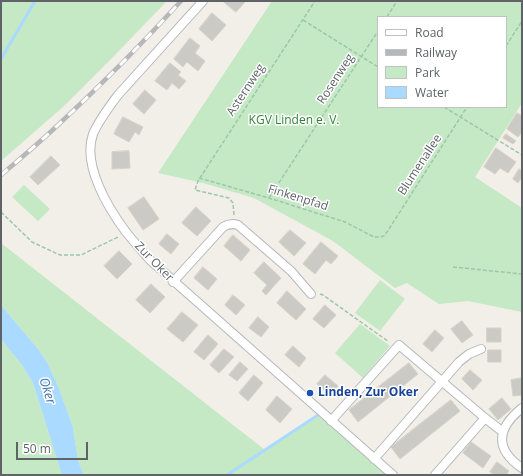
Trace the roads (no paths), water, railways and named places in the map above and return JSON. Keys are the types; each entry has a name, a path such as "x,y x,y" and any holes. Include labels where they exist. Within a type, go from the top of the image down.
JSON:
{"street":[{"name":"Zur Oker","path":"203,1 118,95 93,134 90,146 91,161 97,180 115,216 150,260 173,282 393,475"},
{"path":"173,282 223,227 233,223 238,225 291,271 311,294"},
{"path":"331,421 398,346 502,432"},
{"path":"374,459 459,362 469,354 481,348"},
{"path":"522,408 508,421 502,432 503,446 506,453 522,468"},
{"path":"435,475 485,418"}],"water":[{"name":"Oker","path":"1,305 47,362 58,386 73,427 78,461 84,475 62,475 33,383 22,365 1,339"}],"waterway":[{"path":"1,59 35,1"},
{"path":"227,475 318,415"}],"railway":[{"path":"1,175 44,138 90,95 181,1"}],"place":[{"name":"Linden, Zur Oker","path":"310,393"}],"park label":[{"name":"KGV Linden e. V.","path":"294,121"}]}
